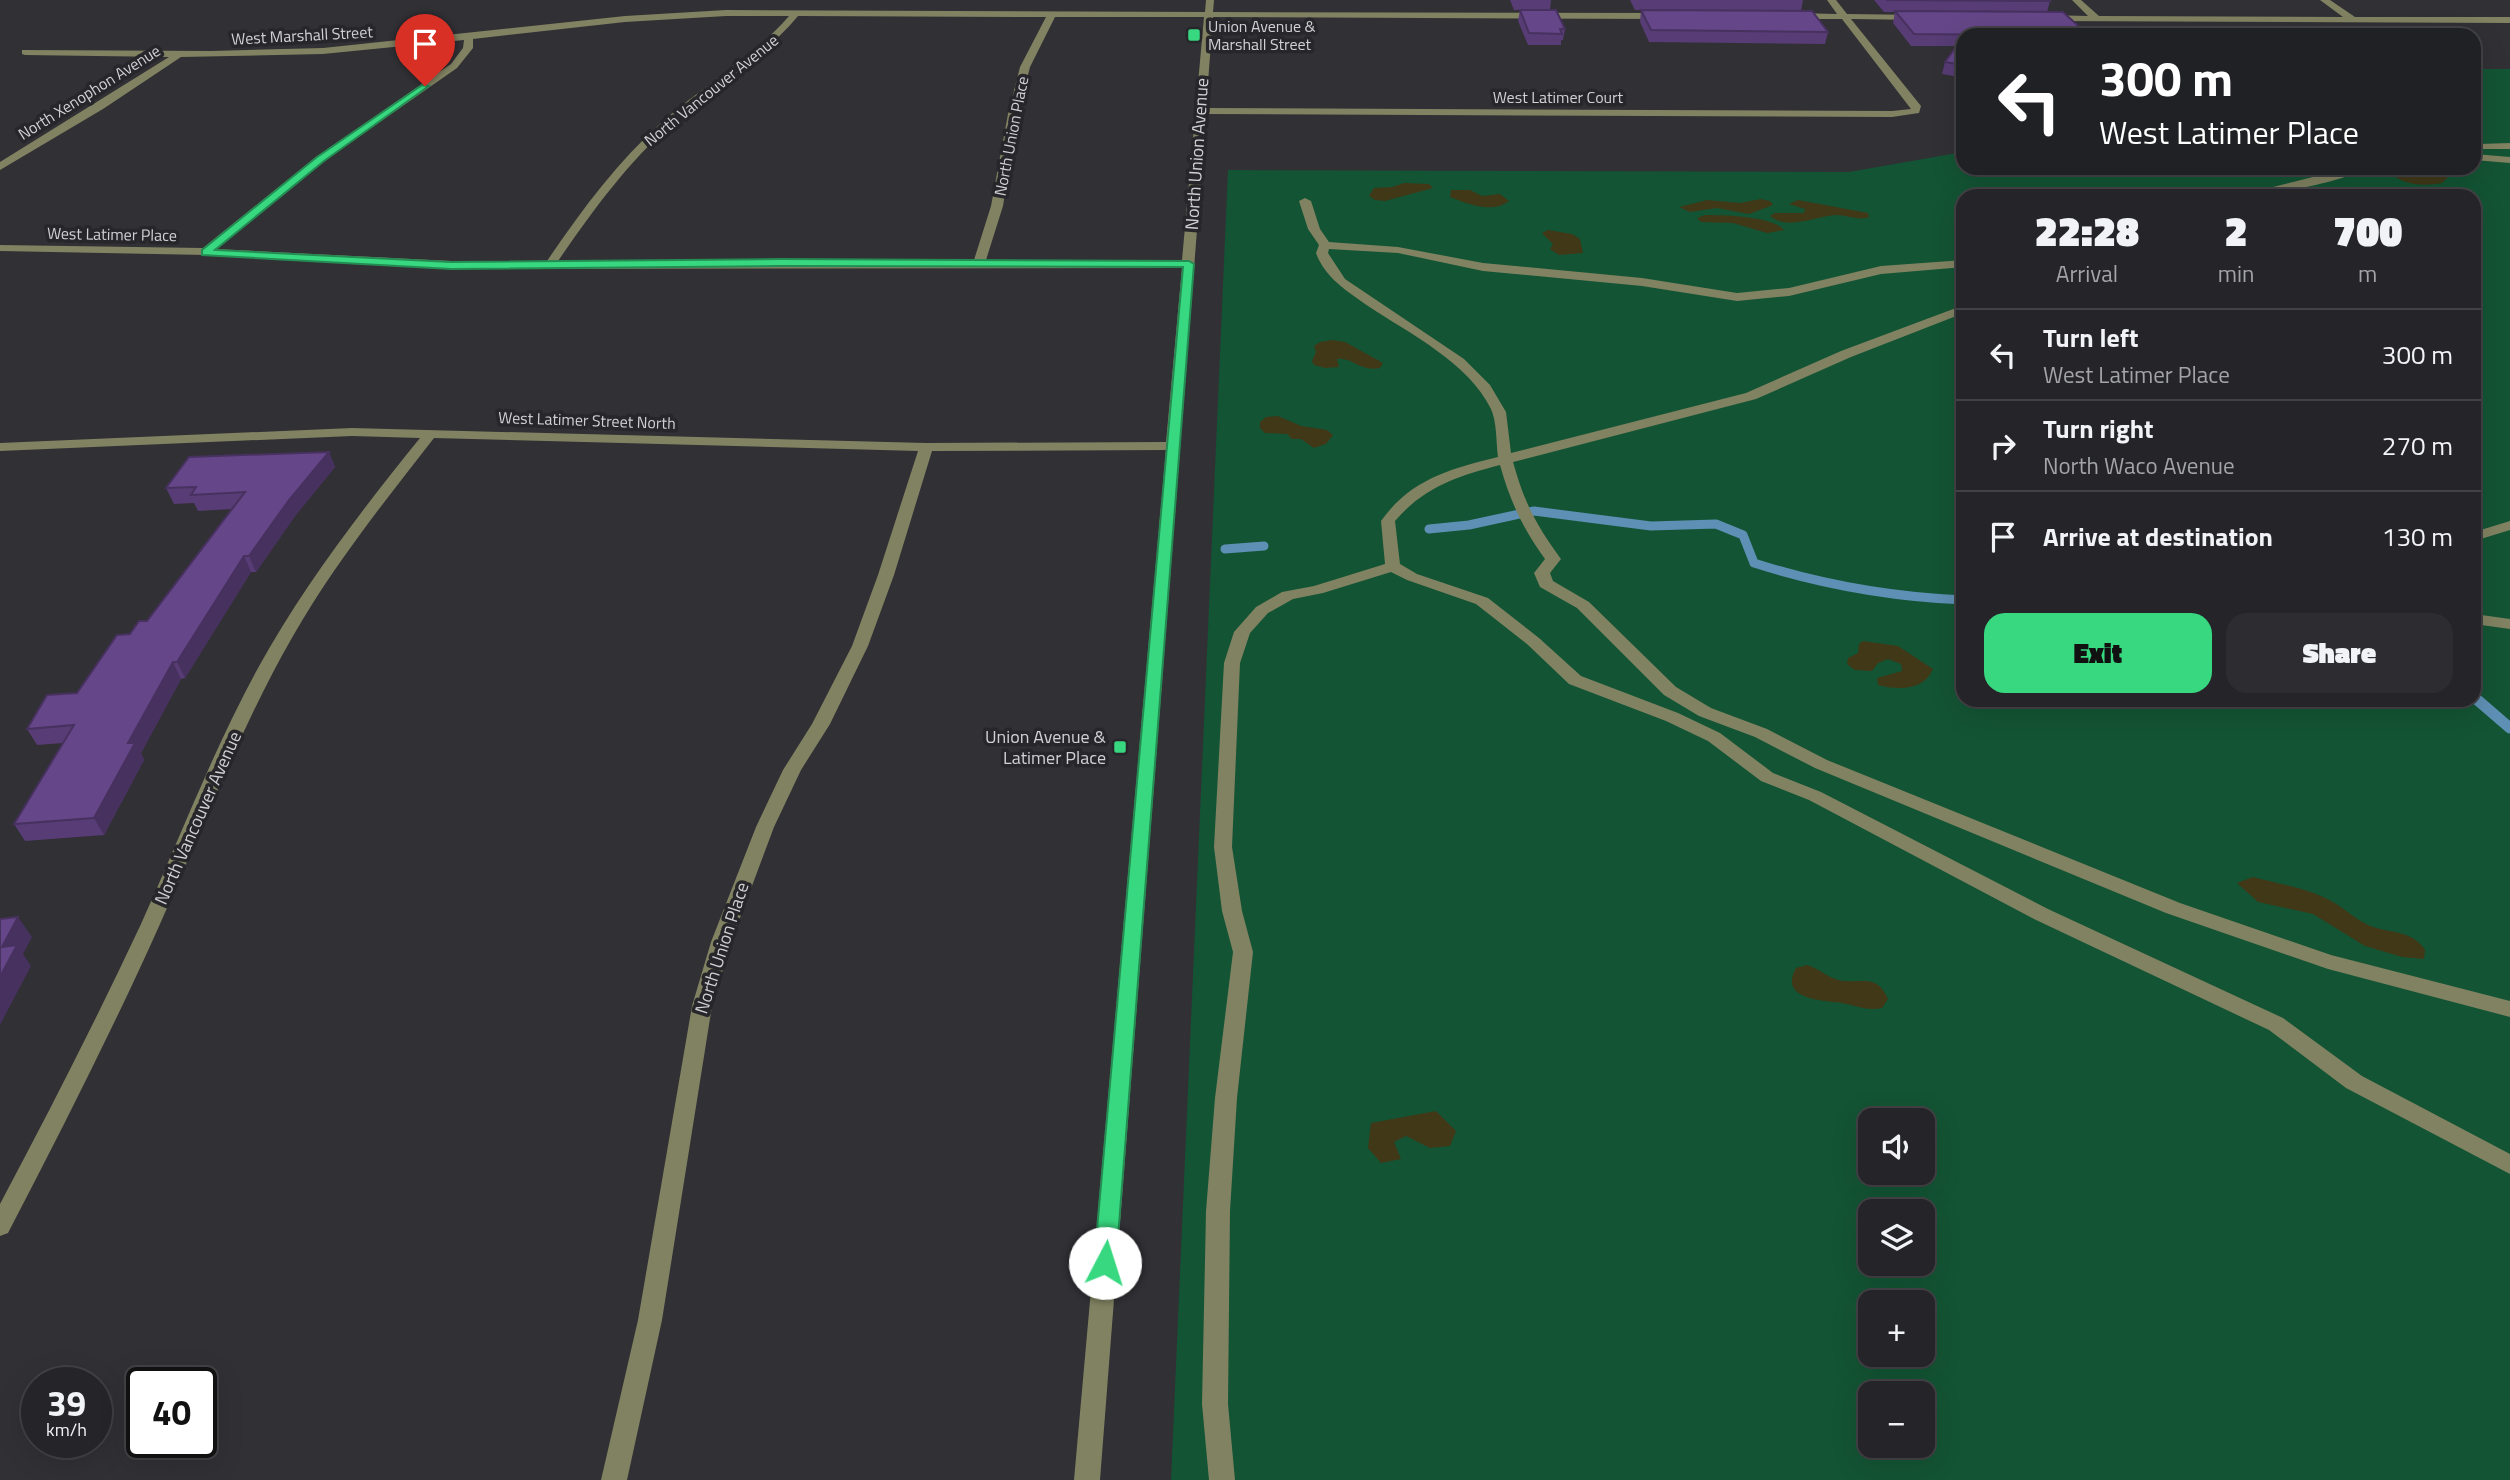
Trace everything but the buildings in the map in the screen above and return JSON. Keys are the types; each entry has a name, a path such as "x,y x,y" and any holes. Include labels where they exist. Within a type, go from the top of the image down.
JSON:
{"street":[{"name":"North Union Avenue","path":"1087,1480 1210,0"},
{"path":"1831,0 1844,17"},
{"path":"2076,0 2096,18"},
{"path":"2324,0 2353,19"},
{"name":"West Marshall Street","path":"25,52 323,51 621,18 698,13 1208,14 1596,11 1680,16"},
{"name":"North Vancouver Avenue","path":"548,267 592,203 622,166 667,122 780,34 797,12"},
{"name":"North Union Place","path":"979,263 997,206 1013,114 1025,67 1052,13"},
{"path":"1776,16 1924,17"},
{"name":"West Latimer Court","path":"1200,111 1892,114 1915,111 1916,106 1844,17"},
{"path":"2030,18 2510,20"},
{"path":"206,252 320,159 454,66 468,48 469,35"},
{"name":"North Xenophon Avenue","path":"0,167 99,107 195,43"},
{"path":"2481,147 2510,146"},
{"path":"2481,158 2510,160"},
{"path":"2269,189 2340,175"},
{"path":"1305,201 1314,229 1325,245"},
{"path":"1325,245 1398,250 1483,267 1642,282 1737,298 1789,292 1881,270 1956,264"},
{"path":"1325,245 1322,253 1328,267 1341,282 1443,350 1476,376 1494,400 1499,412 1505,458 1517,501 1532,531 1553,559 1542,573 1546,584 1583,606 1670,691 1705,712 1761,733 1822,764 2173,908 2329,962 2510,1009"},
{"name":"West Latimer Place","path":"0,248 206,252 451,265 548,267 1189,264"},
{"path":"1393,566 1388,521 1407,498 1456,472 1751,396 1846,354 1956,312"},
{"name":"North Vancouver Avenue","path":"0,1226 61,1110 149,926 260,681 317,585 375,503 432,432"},
{"name":"West Latimer Street North","path":"1,448 270,433 432,432 926,447 1173,446"},
{"name":"North Union Place","path":"614,1480 650,1320 702,1006 717,955 765,827 792,770 821,724 860,646 886,575 926,447"},
{"path":"2481,535 2510,526"},
{"path":"1222,1480 1215,1404 1218,1211 1226,1098 1243,953 1223,847 1232,663 1242,632 1262,610 1288,595 1317,590 1393,566 1412,577 1482,601 1575,680 1672,717 1714,737 1767,777 1815,796 2041,914 2276,1024 2354,1082 2510,1165"},
{"path":"2481,620 2510,624"}],"green space":[{"path":"2481,69 2510,69 2510,1480 1171,1480 1228,170 1849,172 1956,153 1956,175 2481,175"}],"sand":[{"path":"2393,175 2449,176 2442,183 2423,185 2398,179"},
{"path":"1404,183 1429,184 1433,188 1385,201 1369,196 1374,188"},
{"path":"1451,190 1470,190 1482,196 1500,194 1509,201 1495,207 1480,207 1450,197"},
{"path":"1761,199 1770,201 1773,205 1749,214 1717,208 1690,212 1679,207 1707,200 1740,203"},
{"path":"1798,200 1868,213 1869,217 1836,215 1793,223 1770,216 1775,213 1804,213 1805,209 1789,204"},
{"path":"1705,215 1759,219 1778,225 1784,230 1767,233 1733,223 1701,222 1697,218"},
{"path":"1548,230 1572,234 1580,239 1583,253 1559,255 1550,249 1553,244 1542,233"},
{"path":"1332,340 1345,342 1383,363 1380,368 1373,369 1343,359 1337,359 1339,367 1325,368 1314,365 1314,346"},
{"path":"1278,416 1301,426 1327,430 1333,435 1326,444 1314,448 1301,439 1292,439 1287,434 1265,433 1260,428 1260,422 1266,417"},
{"path":"1863,641 1898,646 1933,669 1929,676 1917,685 1893,688 1878,685 1877,678 1902,671 1901,664 1888,659 1878,663 1872,671 1855,670 1847,664 1848,658 1858,653 1859,644"},
{"path":"2253,877 2312,893 2331,901 2368,925 2407,935 2420,943 2425,950 2424,959 2402,957 2365,946 2313,914 2258,902 2237,883"},
{"path":"1807,965 1838,980 1873,982 1888,999 1882,1008 1870,1009 1809,998 1796,991 1792,985 1796,968"},
{"path":"1436,1111 1456,1131 1450,1146 1430,1148 1406,1136 1394,1142 1401,1159 1381,1163 1368,1148 1371,1123"}],"waterway":[{"path":"1429,529 1469,525 1534,511 1651,526 1716,524 1743,535 1754,563 1858,589 1956,599"},
{"path":"1225,549 1264,546"},
{"path":"2481,703 2510,728"}],"place":[{"name":"Union Avenue & Marshall Street","path":"1194,35"},
{"name":"Union Avenue & Latimer Place","path":"1120,747"}],"route":[{"path":"425,86 320,159 206,252 379,262 548,267 779,263 1189,264 1105,1263"}]}
